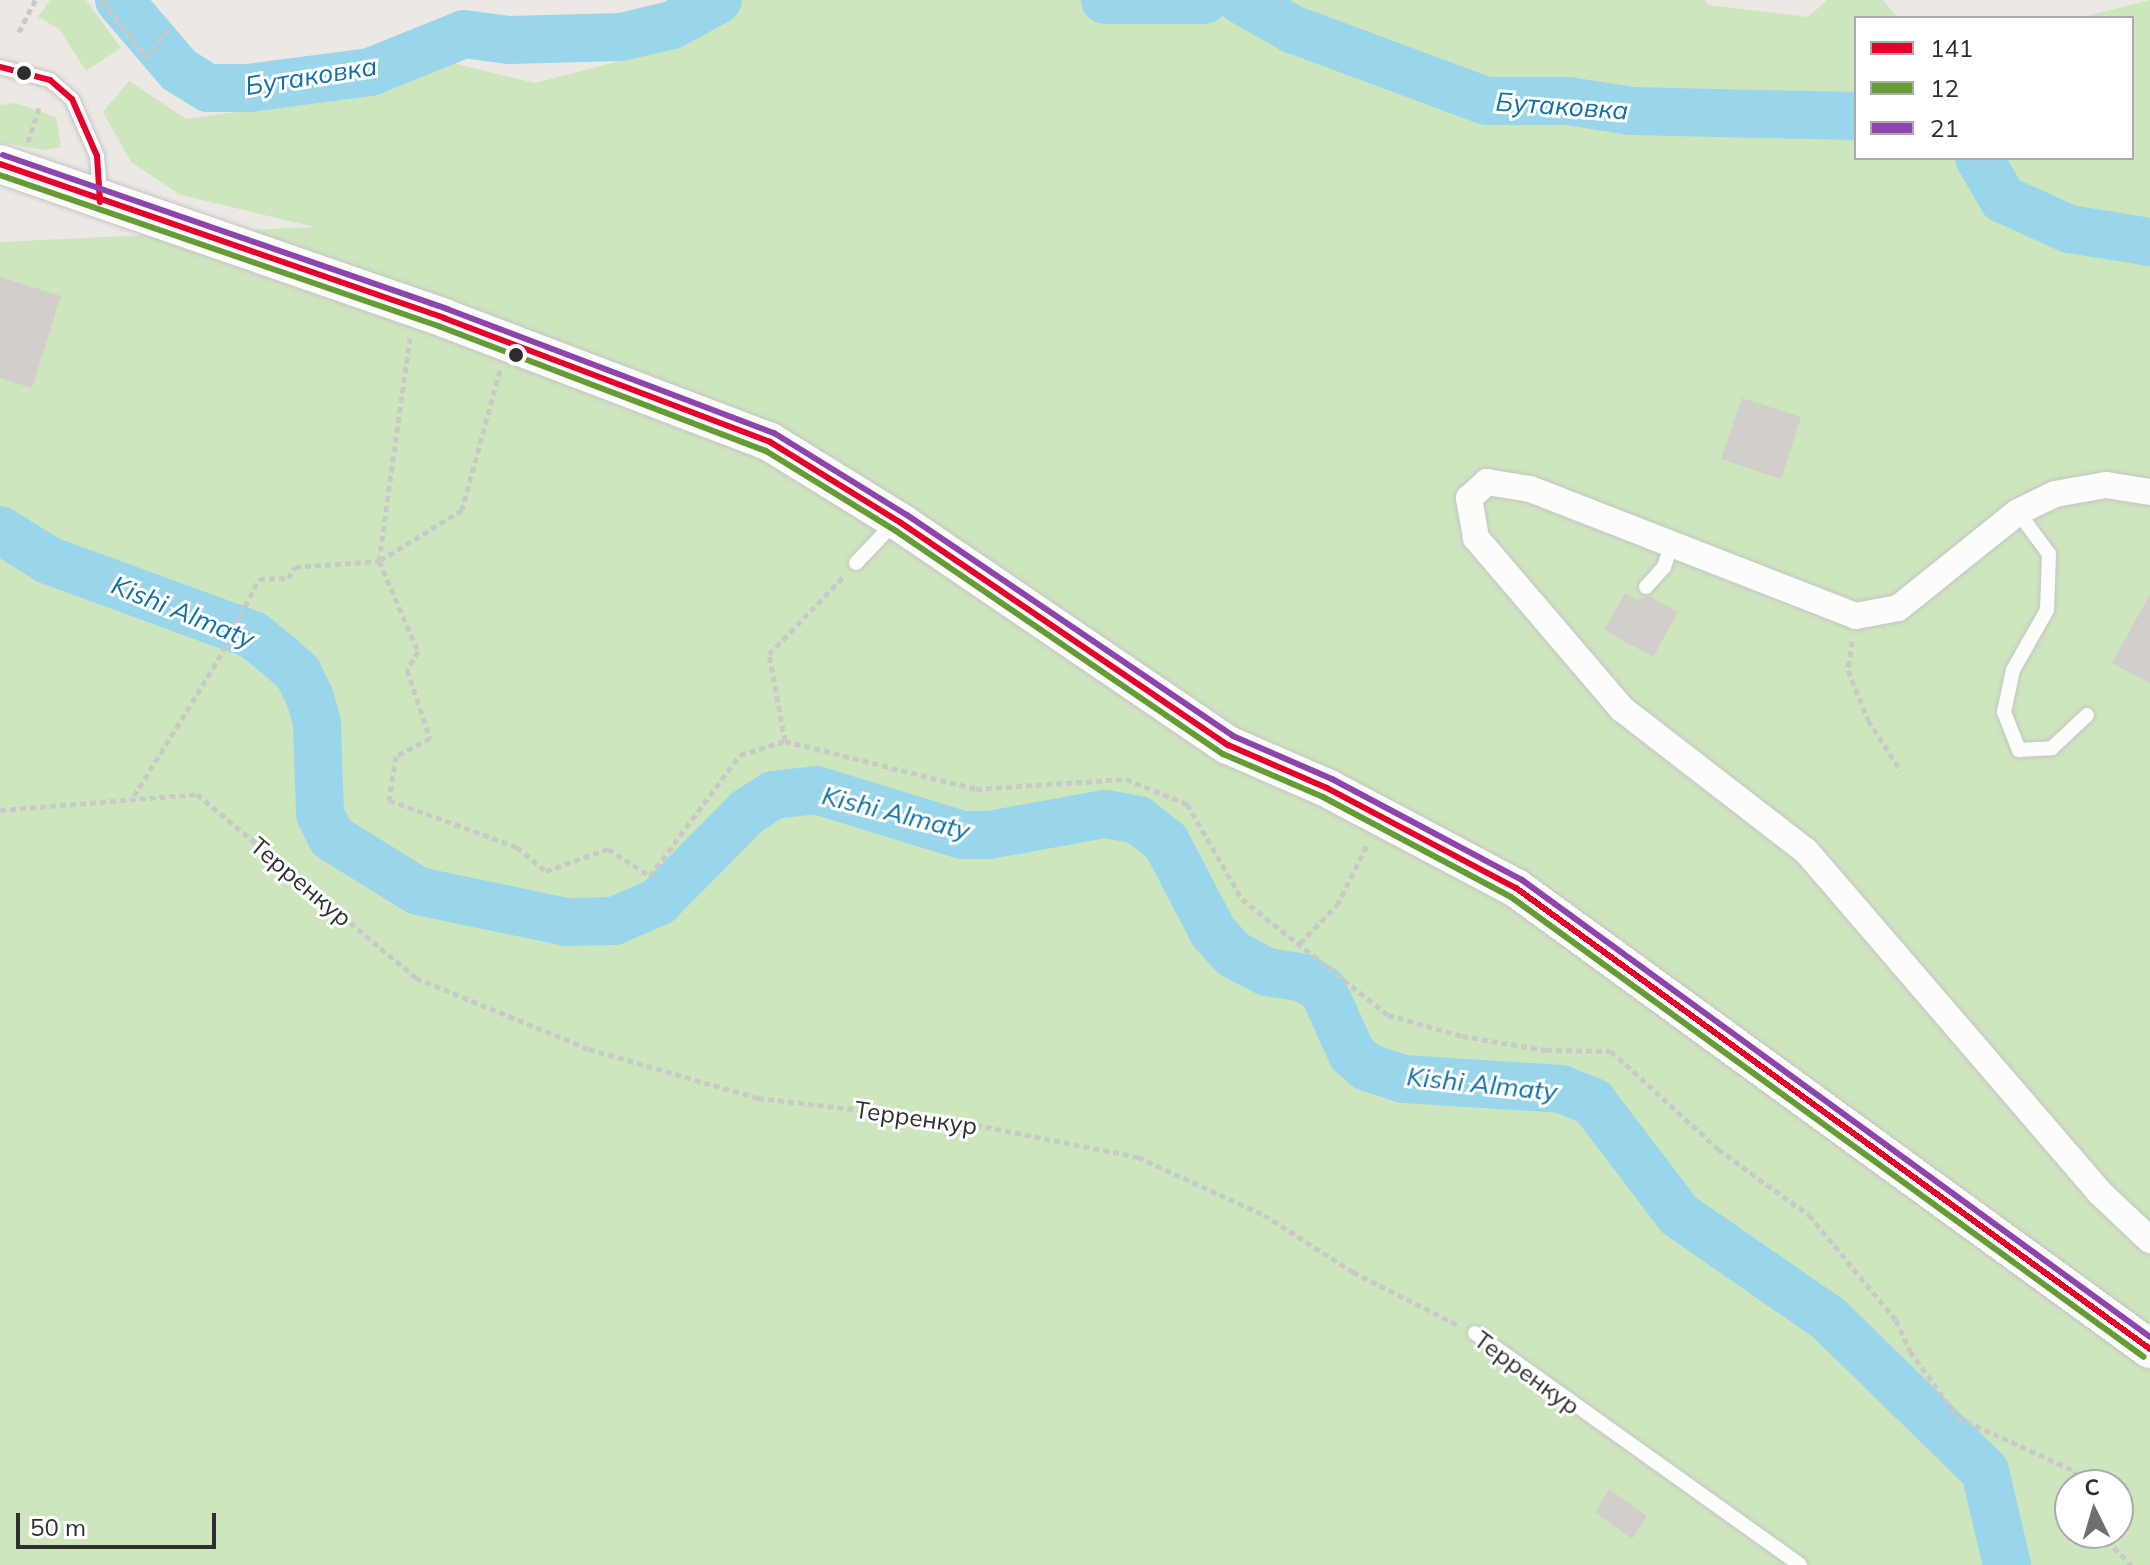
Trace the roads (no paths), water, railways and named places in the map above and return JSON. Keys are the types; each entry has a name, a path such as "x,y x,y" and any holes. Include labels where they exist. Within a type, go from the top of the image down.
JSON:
{"main road":[{"path":"12,157 100,202 508,341 770,442 896,521 1228,745 1384,817 1516,888 1604,948 2150,1349"}],"street":[{"path":"2150,492 2106,485 2055,494 2018,512 1898,608 1856,616 1530,489 1487,482 1469,498 1476,538 1622,709 1806,851 2099,1192 2150,1240"}],"lane":[{"path":"0,67 50,80 72,99 97,156 100,202"},
{"path":"2018,512 2049,554 2047,610 2013,670 2004,712 2019,750 2052,748 2087,715"},
{"path":"856,563 896,521"},
{"path":"1646,587 1664,567 1671,545"},
{"name":"Терренкур","path":"1475,1333 1800,1565"}],"waterway":[{"name":"Бутаковка","path":"119,0 179,70 208,88 248,88 370,72 464,34 509,40 621,37 672,25 718,0"},
{"name":"Бутаковка","path":"1105,0 1204,0"},
{"name":"Бутаковка","path":"1241,0 1292,29 1487,101 1568,101 1631,111 1854,116"},
{"name":"Бутаковка","path":"1980,160 2003,199 2069,229 2150,242"},
{"name":"Kіshі Almaty","path":"0,530 48,560 253,635 278,655 298,673 310,698 317,723 320,814 331,837 418,891 566,922 614,921 658,902 747,812 773,795 816,790 962,835 989,835 1105,814 1138,820 1166,842 1213,932 1233,954 1267,972 1304,978 1323,990 1352,1054 1367,1067 1404,1079 1561,1089 1593,1102 1679,1215 1829,1319 1985,1471 2007,1565"}]}
